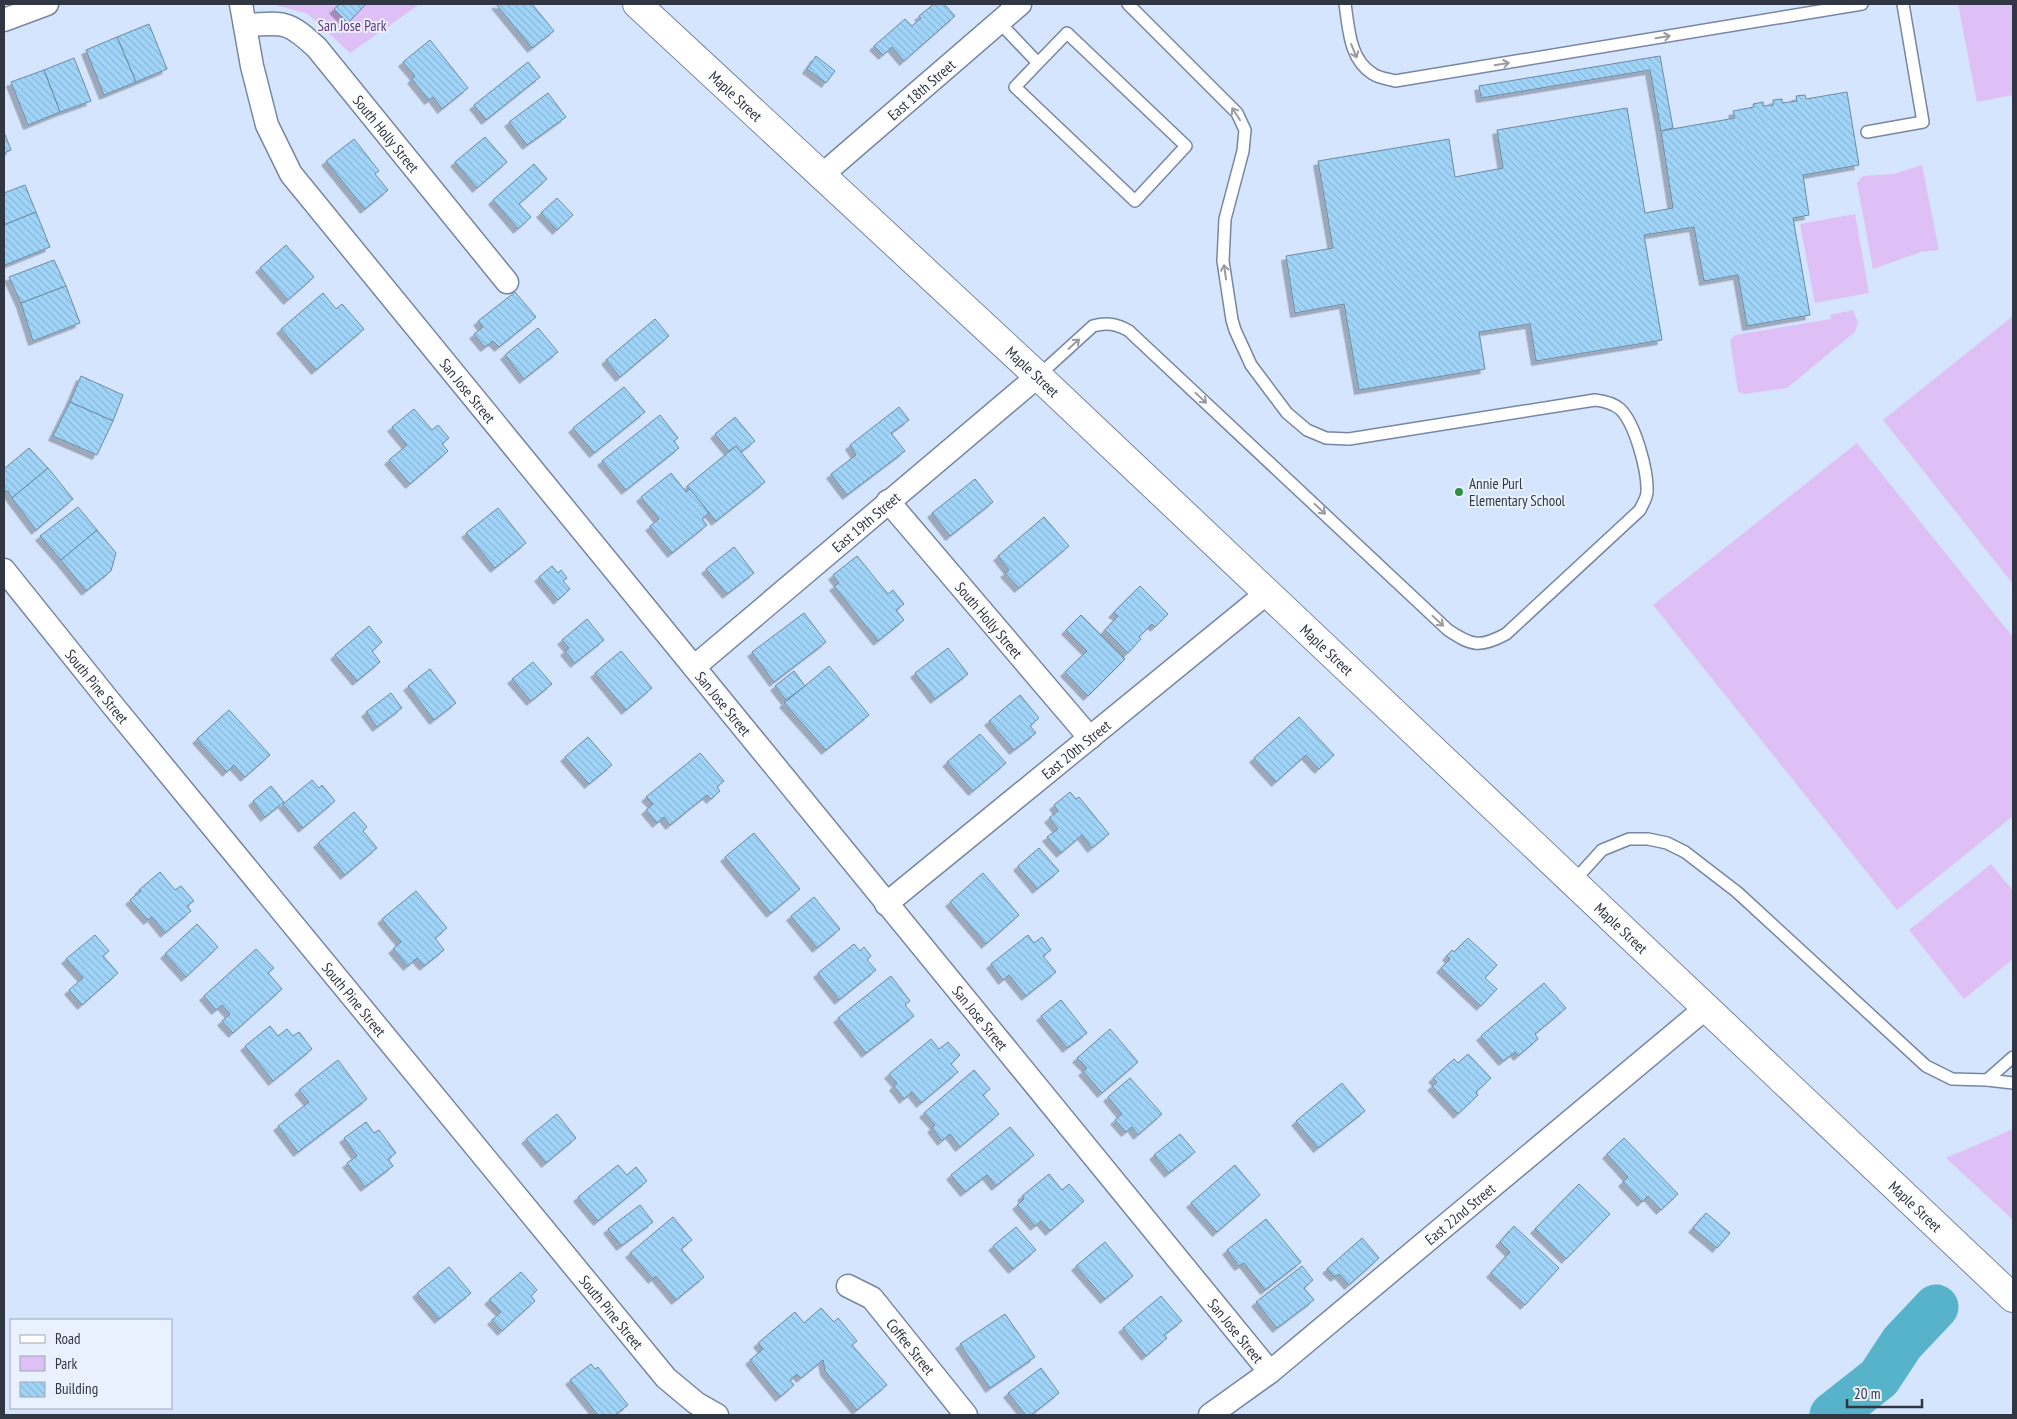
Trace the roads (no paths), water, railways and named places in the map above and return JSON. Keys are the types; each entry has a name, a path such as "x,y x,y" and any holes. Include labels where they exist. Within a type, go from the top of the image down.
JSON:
{"street":[{"path":"4,20 47,4"},
{"name":"Maple Street","path":"636,4 1038,376 2013,1298"},
{"name":"East 18th Street","path":"822,175 1020,4"},
{"name":"South Holly Street","path":"243,14 280,23 297,30 317,48 507,282"},
{"name":"San Jose Street","path":"243,14 252,66 267,125 290,174 1270,1372"},
{"name":"East 19th Street","path":"694,667 1038,376"},
{"name":"South Holly Street","path":"888,501 1090,738"},
{"name":"South Pine Street","path":"4,570 666,1378 696,1403 717,1415"},
{"name":"East 20th Street","path":"886,904 1267,593"},
{"name":"East 22nd Street","path":"1210,1415 1270,1372 1707,1007"},
{"name":"Coffee Street","path":"848,1286 872,1298 966,1415"}],"lane":[{"path":"1038,376 1093,326 1103,324 1122,327 1129,331 1448,630 1462,639 1478,644 1494,640 1506,634 1640,510 1647,494 1646,478 1634,433 1621,410 1609,402 1595,400 1348,439 1326,438 1307,430 1287,413 1251,365 1232,320 1224,261 1226,219 1243,151 1244,130 1237,113 1128,4"},
{"path":"1345,4 1351,45 1359,63 1374,75 1395,81 1862,4"},
{"path":"1866,132 1923,122 1903,4"},
{"path":"999,22 1038,63"},
{"path":"1067,33 1186,146 1136,201 1016,87 1038,63 1067,33"},
{"path":"1573,882 1602,850 1629,839 1648,839 1667,843 1679,849 1737,892 1926,1066 1952,1079 1987,1080 2013,1084"},
{"path":"1987,1080 2013,1057"}],"waterway":[{"path":"1832,1415 1879,1378 1902,1343 1936,1307"}],"place":[{"name":"Annie Purl Elementary School","path":"1459,492"}],"park label":[{"name":"San Jose Park","path":"352,25"}]}
